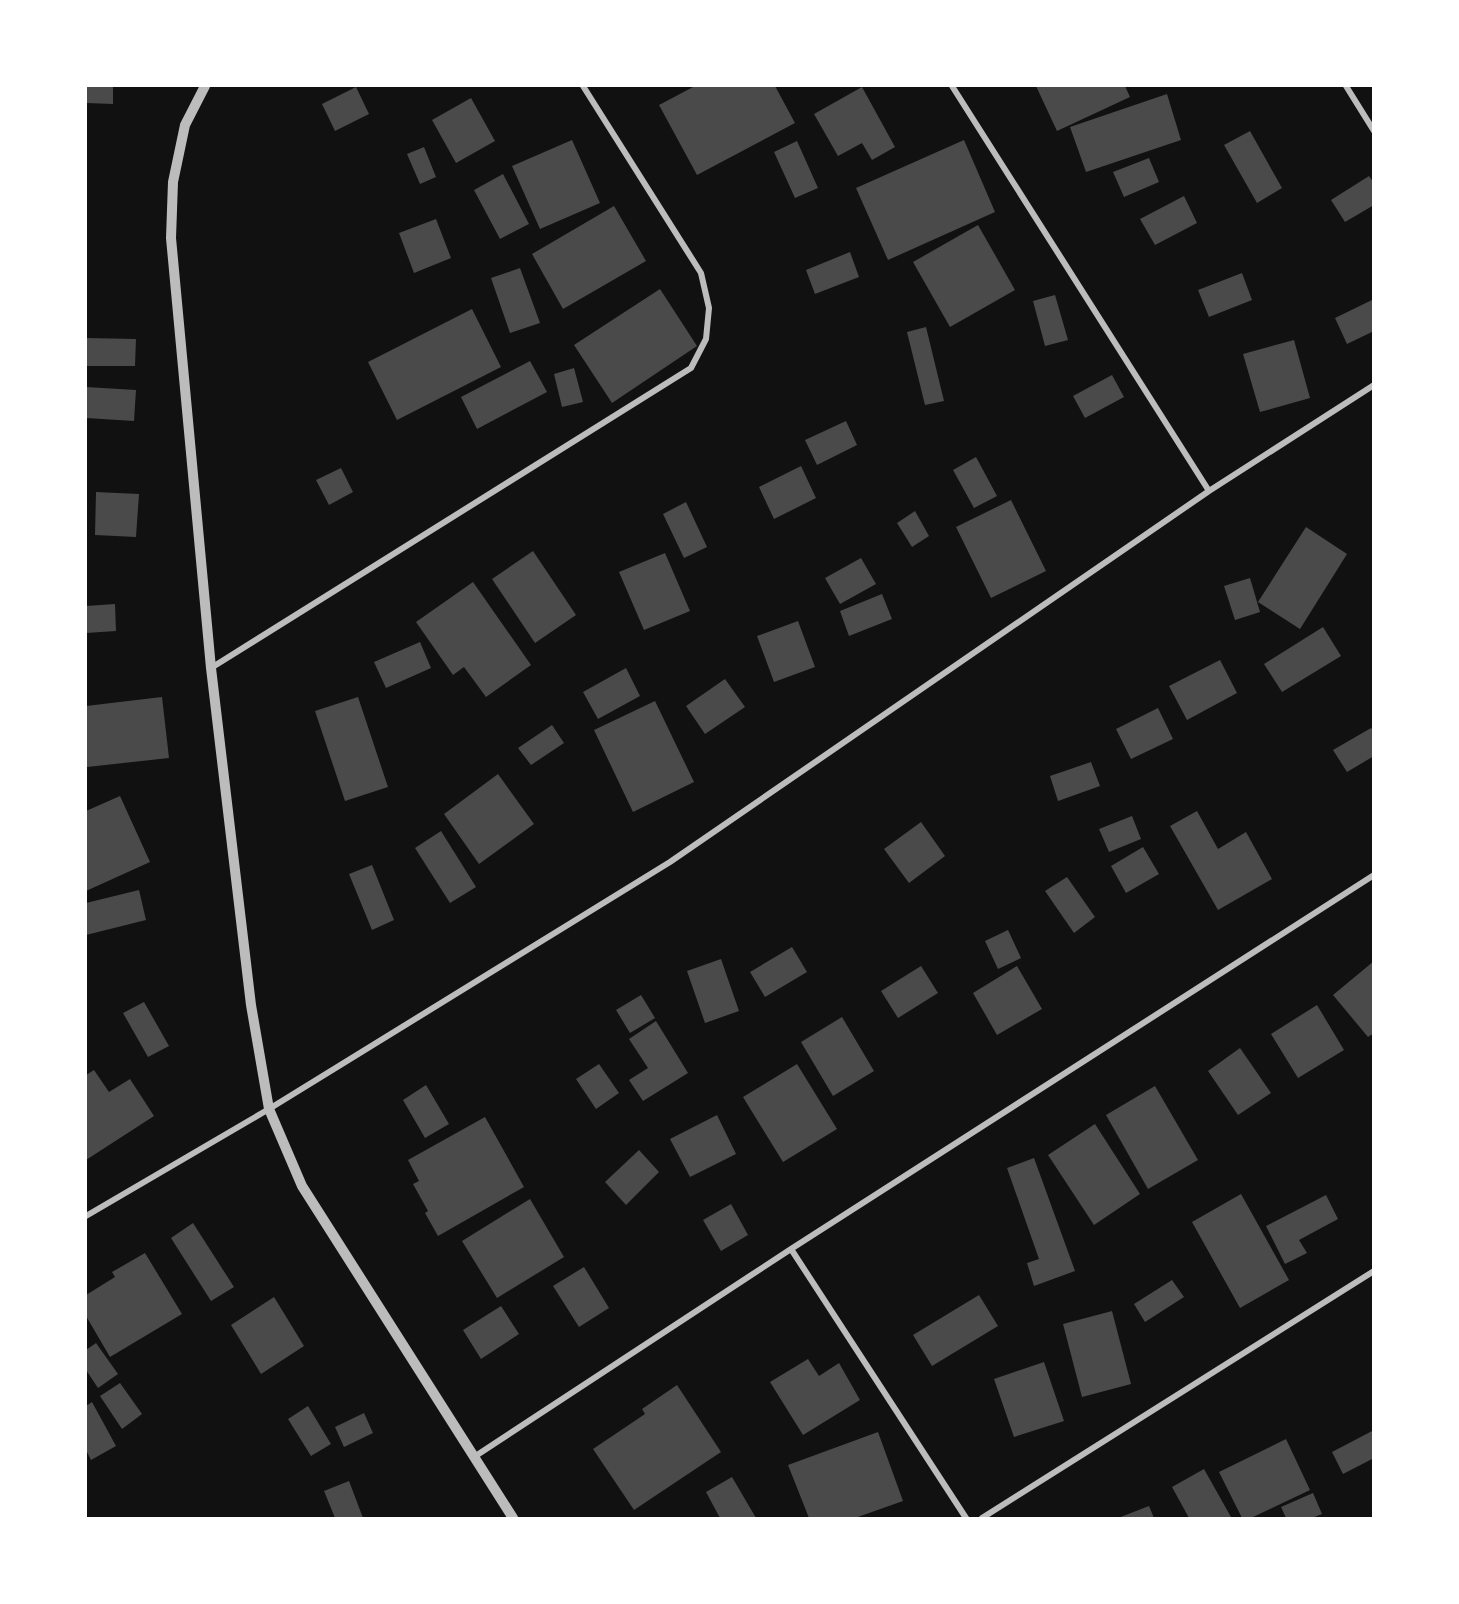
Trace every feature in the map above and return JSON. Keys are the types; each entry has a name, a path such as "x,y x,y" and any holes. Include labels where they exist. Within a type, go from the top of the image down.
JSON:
{"street":[{"path":"205,86 185,125 172,182 171,238 211,668 251,1005 269,1108 302,1186 513,1518"},
{"path":"211,668 692,368 706,339 709,308 701,273 583,86"},
{"path":"952,86 1209,491"},
{"path":"1346,86 1374,130"},
{"path":"86,1216 269,1108 670,862 1209,491 1374,385"},
{"path":"474,1457 791,1249 1374,875"},
{"path":"791,1249 966,1518"},
{"path":"982,1518 1374,1271"}],"building":[{"path":"86,86 113,86 113,104 86,103"},
{"path":"695,86 775,86 795,123 697,175 659,105"},
{"path":"1036,86 1125,86 1130,97 1057,131"},
{"path":"356,87 369,114 335,131 322,104"},
{"path":"862,87 895,147 872,160 862,143 838,156 814,114"},
{"path":"1167,94 1181,140 1086,172 1070,127"},
{"path":"471,98 495,141 456,163 432,120"},
{"path":"1250,131 1282,188 1257,203 1224,145"},
{"path":"572,140 600,203 540,229 512,166"},
{"path":"964,140 995,212 888,260 856,188"},
{"path":"797,141 818,188 795,198 774,152"},
{"path":"424,147 436,177 420,184 407,154"},
{"path":"1149,158 1159,182 1124,197 1113,172"},
{"path":"503,174 529,224 500,239 474,190"},
{"path":"1369,176 1374,183 1374,205 1345,222 1331,200"},
{"path":"1184,196 1197,223 1155,245 1140,219"},
{"path":"614,206 646,261 563,309 532,254"},
{"path":"436,219 451,258 414,273 399,233"},
{"path":"978,225 1015,290 950,327 913,262"},
{"path":"850,252 859,277 815,294 806,270"},
{"path":"520,268 540,323 510,333 491,278"},
{"path":"1242,273 1252,300 1209,317 1198,290"},
{"path":"660,289 697,346 612,403 574,345"},
{"path":"1055,295 1068,340 1045,346 1033,301"},
{"path":"1374,299 1374,331 1347,344 1335,318"},
{"path":"472,309 501,367 397,420 368,362"},
{"path":"926,327 944,401 925,405 907,332"},
{"path":"86,338 136,339 135,366 87,366"},
{"path":"1294,340 1310,398 1260,412 1243,354"},
{"path":"530,361 547,392 477,429 461,397"},
{"path":"574,368 583,402 562,407 554,374"},
{"path":"1112,375 1124,397 1085,418 1073,396"},
{"path":"86,387 136,390 134,421 86,418"},
{"path":"846,421 857,445 817,465 805,440"},
{"path":"976,457 997,496 974,508 953,470"},
{"path":"801,466 816,498 774,519 759,487"},
{"path":"341,468 353,492 329,505 316,480"},
{"path":"96,492 139,494 136,537 95,535"},
{"path":"1011,500 1046,571 991,598 956,527"},
{"path":"686,502 707,547 684,558 663,514"},
{"path":"915,511 929,536 912,547 897,523"},
{"path":"1306,527 1347,554 1300,629 1258,602"},
{"path":"533,551 576,615 535,643 492,579"},
{"path":"665,553 690,611 644,630 619,572"},
{"path":"861,558 876,584 840,604 825,578"},
{"path":"1250,578 1260,612 1235,620 1224,586"},
{"path":"473,582 531,665 486,697 464,667 453,675 416,622"},
{"path":"882,594 892,619 849,636 840,611"},
{"path":"115,604 116,631 86,633 86,606"},
{"path":"798,621 815,667 774,682 757,636"},
{"path":"1323,627 1341,656 1282,692 1264,664"},
{"path":"420,642 431,668 386,688 374,662"},
{"path":"1220,660 1237,693 1187,720 1169,686"},
{"path":"626,668 640,696 598,719 583,692"},
{"path":"725,679 745,707 705,734 686,706"},
{"path":"162,697 169,758 87,767 86,706"},
{"path":"358,697 388,787 345,801 315,711"},
{"path":"655,701 694,782 633,812 594,730"},
{"path":"1158,708 1173,739 1131,759 1116,729"},
{"path":"552,725 564,743 531,765 518,748"},
{"path":"1371,728 1374,732 1374,756 1347,772 1333,750"},
{"path":"1091,762 1100,786 1058,801 1050,776"},
{"path":"498,774 534,824 479,864 444,814"},
{"path":"120,796 150,862 86,891 86,811"},
{"path":"1197,811 1218,849 1246,832 1272,879 1218,910 1170,826"},
{"path":"1132,816 1141,839 1109,852 1099,829"},
{"path":"921,822 945,856 909,883 884,849"},
{"path":"441,831 476,887 450,903 415,848"},
{"path":"1143,847 1159,874 1126,893 1111,866"},
{"path":"372,865 394,920 372,930 349,874"},
{"path":"1067,877 1095,917 1074,933 1045,891"},
{"path":"139,890 146,920 86,935 86,903"},
{"path":"1008,930 1021,958 998,969 985,941"},
{"path":"792,947 807,972 765,997 750,972"},
{"path":"721,959 739,1011 705,1023 687,971"},
{"path":"1374,961 1374,1033 1368,1037 1333,995"},
{"path":"921,966 938,993 898,1018 881,991"},
{"path":"1017,966 1042,1009 997,1035 973,993"},
{"path":"641,995 655,1018 630,1033 616,1010"},
{"path":"144,1002 169,1046 148,1057 123,1013"},
{"path":"1317,1005 1344,1050 1298,1078 1271,1034"},
{"path":"842,1017 874,1071 833,1096 801,1042"},
{"path":"656,1021 688,1073 643,1101 629,1080 648,1068 629,1039"},
{"path":"1240,1048 1271,1093 1238,1115 1208,1071"},
{"path":"599,1064 619,1093 596,1109 576,1079"},
{"path":"797,1064 837,1129 783,1162 743,1097"},
{"path":"94,1070 109,1092 130,1079 154,1116 86,1160 86,1075"},
{"path":"426,1085 449,1124 425,1138 403,1100"},
{"path":"1155,1086 1198,1160 1148,1189 1106,1115"},
{"path":"717,1115 736,1154 690,1177 670,1139"},
{"path":"485,1117 524,1187 438,1236 425,1213 428,1211 413,1184 419,1181 408,1160"},
{"path":"1095,1124 1140,1194 1094,1225 1048,1155"},
{"path":"639,1150 659,1172 626,1205 605,1182"},
{"path":"1034,1158 1075,1271 1034,1286 1027,1263 1039,1259 1007,1168"},
{"path":"1241,1194 1289,1280 1240,1308 1192,1222"},
{"path":"1326,1195 1338,1219 1299,1240 1307,1253 1285,1264 1266,1226"},
{"path":"530,1199 564,1257 497,1298 462,1241"},
{"path":"731,1204 748,1235 721,1251 703,1220"},
{"path":"193,1223 234,1287 211,1301 171,1238"},
{"path":"145,1253 182,1314 110,1357 86,1316 86,1295 115,1277 112,1272"},
{"path":"584,1267 609,1308 579,1327 553,1286"},
{"path":"1172,1280 1184,1297 1145,1322 1134,1304"},
{"path":"979,1295 998,1326 932,1366 913,1335"},
{"path":"274,1297 304,1346 261,1374 231,1325"},
{"path":"501,1306 519,1334 481,1359 463,1330"},
{"path":"1112,1311 1131,1384 1082,1397 1063,1324"},
{"path":"96,1343 118,1374 98,1388 86,1370 86,1350"},
{"path":"808,1359 819,1376 839,1363 860,1400 803,1435 770,1382"},
{"path":"1044,1362 1064,1421 1014,1437 994,1379"},
{"path":"120,1383 142,1414 122,1429 100,1396"},
{"path":"677,1385 721,1452 634,1510 593,1449 645,1414 642,1409"},
{"path":"92,1402 116,1446 91,1460 86,1450 86,1406"},
{"path":"308,1406 331,1444 311,1456 288,1419"},
{"path":"364,1413 373,1433 344,1447 335,1427"},
{"path":"1374,1430 1374,1458 1343,1474 1332,1452"},
{"path":"878,1432 903,1501 855,1518 809,1518 788,1465"},
{"path":"1286,1439 1310,1490 1251,1518 1242,1518 1219,1472"},
{"path":"1204,1469 1231,1517 1189,1518 1172,1487"},
{"path":"732,1477 756,1518 720,1518 706,1492"},
{"path":"349,1481 363,1518 335,1518 324,1491"},
{"path":"1313,1493 1322,1514 1312,1518 1286,1518 1281,1507"},
{"path":"1149,1506 1154,1518 1118,1518"}]}
